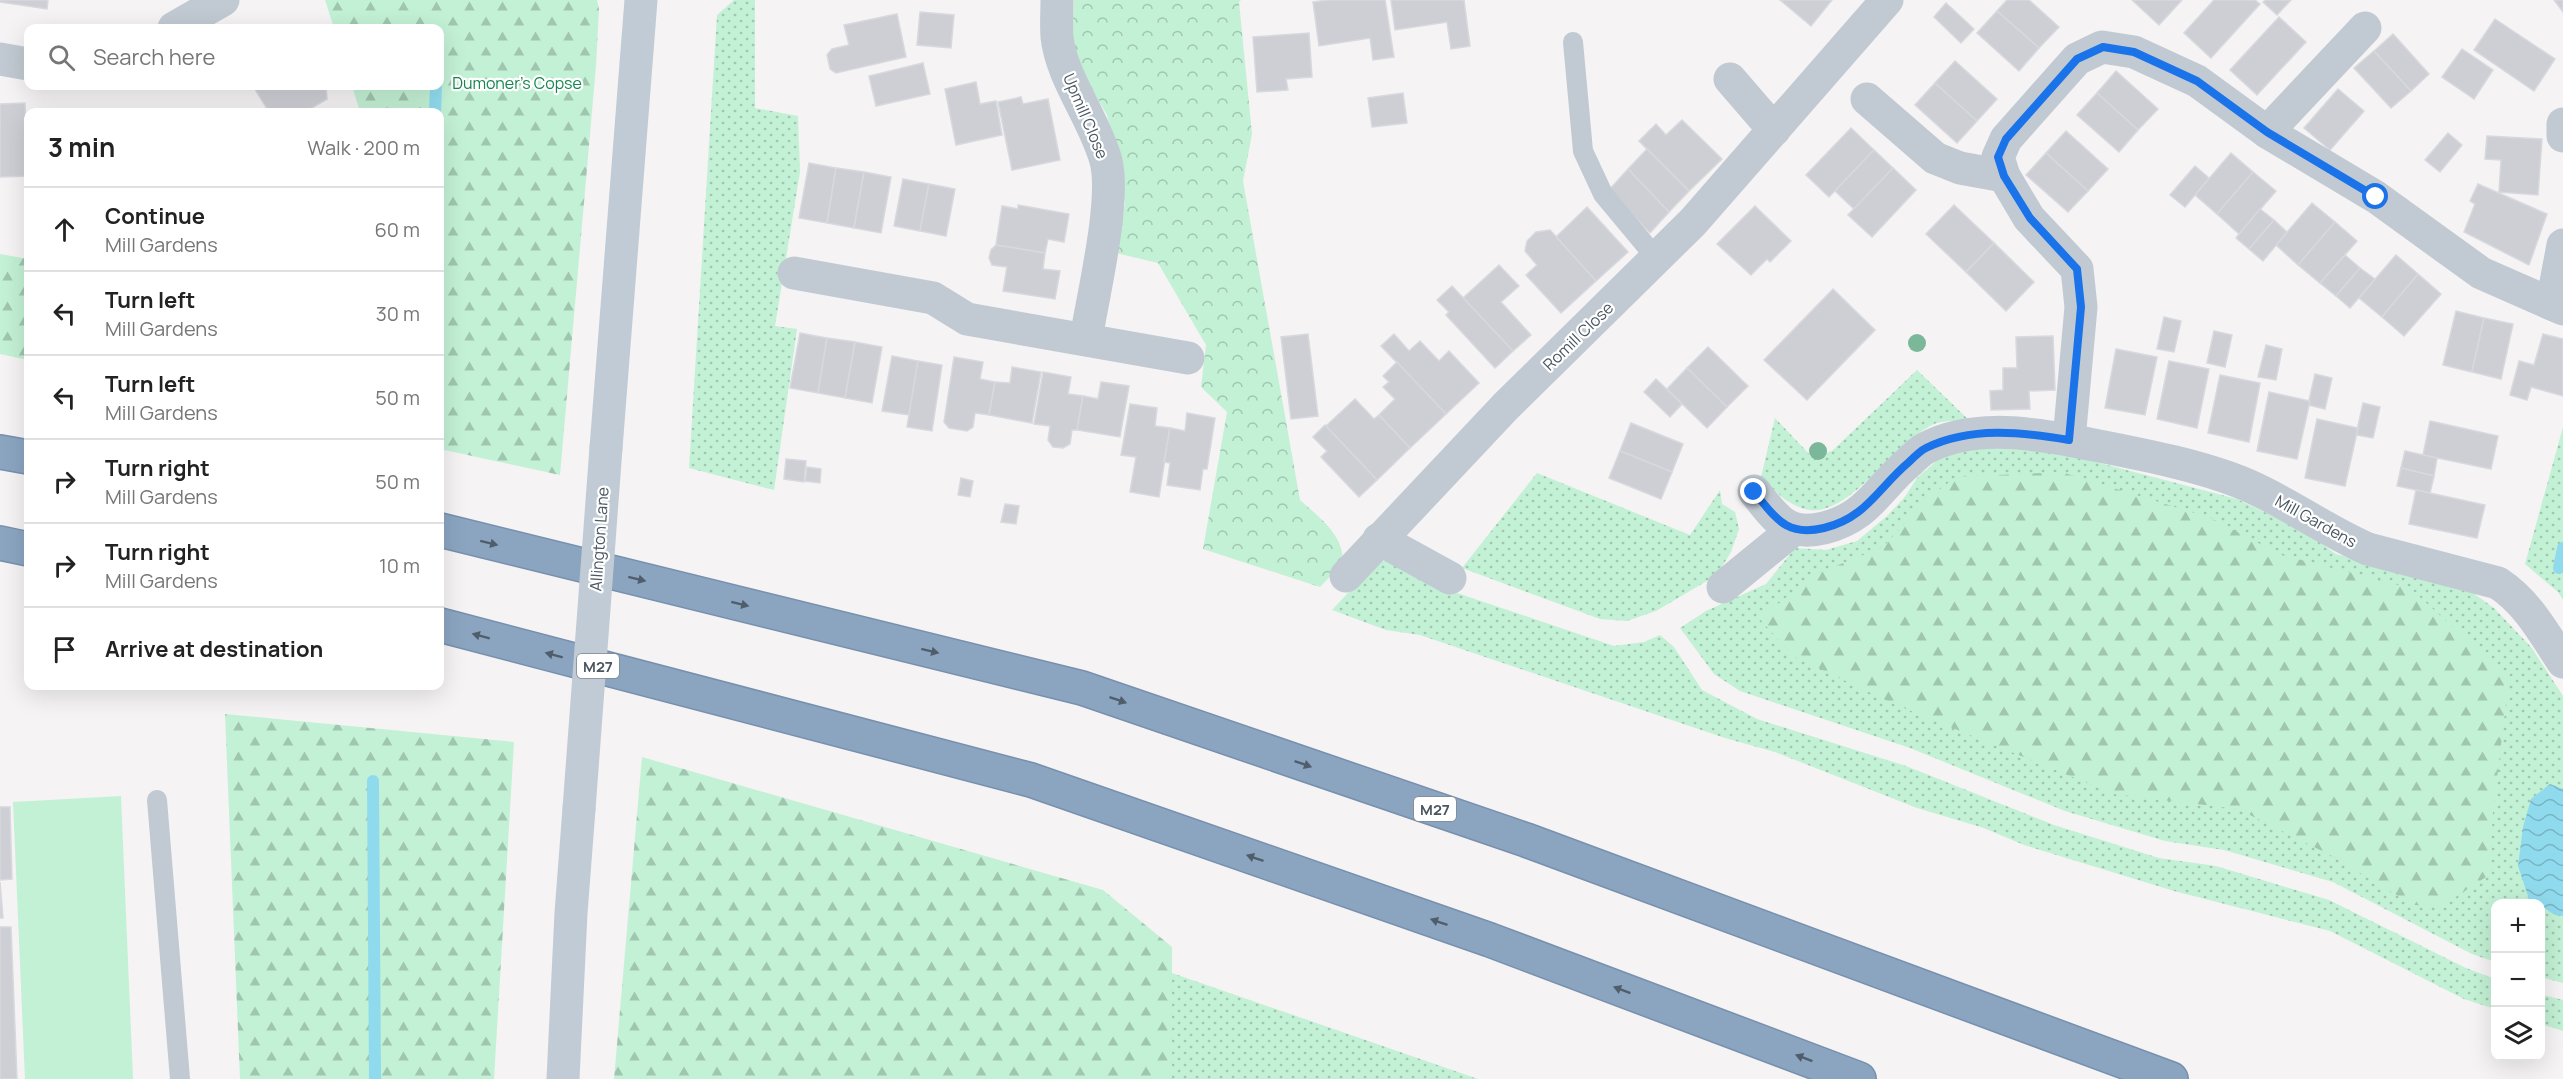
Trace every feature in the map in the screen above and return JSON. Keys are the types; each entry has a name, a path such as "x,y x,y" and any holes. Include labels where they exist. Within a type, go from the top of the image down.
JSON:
{"highway":[{"path":"0,452 24,456"},
{"name":"M27","path":"444,532 1082,688 1526,840 2171,1079"},
{"path":"0,543 24,548"},
{"name":"M27","path":"444,626 1031,780 1490,940 1859,1079"}],"street":[{"path":"181,24 223,0"},
{"name":"Allington Lane","path":"563,1079 571,913 641,0"},
{"name":"Upmill Close","path":"1057,0 1057,38 1070,78 1093,124 1106,163 1107,206 1086,339"},
{"name":"Romill Close","path":"1346,576 1506,406 1693,222 1887,0"},
{"path":"2267,132 2365,28"},
{"path":"2069,440 2081,307 2077,269 2030,218 2004,176 1998,157 2006,139 2077,59 2103,47 2134,52 2197,81 2267,132 2376,197 2481,273 2557,306 2563,245"},
{"path":"0,59 24,63"},
{"path":"1730,79 1774,130"},
{"path":"1868,99 1935,158 1960,168 2004,176"},
{"path":"2563,124 2563,136"},
{"path":"794,273 933,298 967,319 1188,358"},
{"name":"Mill Gardens","path":"1793,530 1812,531 1840,524 1867,508 1900,470 1924,449 1960,435 2025,432 2195,469 2243,483 2293,507 2349,541 2368,549 2498,583 2516,595 2531,613 2563,662"},
{"path":"1723,587 1793,530 1779,521 1754,492"},
{"path":"1379,540 1450,578"}],"lane":[{"path":"1572,42 1583,151 1603,194 1657,259"},
{"path":"157,800 180,1079"}],"green space":[{"name":"Dumoner's Copse","path":"325,0 597,0 599,9 596,66 560,475 444,450 444,108 359,108 353,90 444,90 444,24 333,24"},
{"path":"734,0 755,0 755,108 798,116 800,172 775,326 797,329 774,490 689,468 717,15"},
{"path":"1074,0 1241,0 1239,2 1252,134 1243,181 1300,500 1329,528 1340,544 1342,553 1343,563 1320,587 1203,549 1227,412 1201,387 1206,345 1158,263 1116,253 1125,204 1123,183 1107,115 1083,74 1072,40"},
{"path":"0,254 24,258 24,359 0,354"},
{"path":"1917,370 1972,423 1947,421 1932,425 1918,434 1856,490 1825,509 1810,510 1789,502 1761,477 1775,418 1812,457 1832,451"},
{"path":"2563,427 2563,600 2558,592 2525,564"},
{"path":"1978,447 2062,453 2237,499 2302,530 2336,554 2473,593 2494,608 2531,647 2563,696 2563,983 2545,978 2545,899 2491,899 2491,961 2472,954 2333,882 2224,850 2165,841 2065,811 1910,748 1740,691 1714,674 1680,628 1706,611 1766,584 1795,548 1826,550 1857,541 1887,516 1904,498 1917,478 1941,457"},
{"path":"2061,472 2211,518 2281,555 2410,588 2509,678 2493,812 2489,875 2442,906 2413,905 2332,856 2238,809 2114,794 1894,704 1793,656 1757,616 1781,602 1811,576 1883,547 1927,499 1956,477"},
{"path":"1537,473 1690,535 1720,490 1722,504 1735,512 1739,529 1731,552 1717,575 1656,611 1627,621 1600,619 1462,568"},
{"path":"1389,560 1457,593 1614,646 1644,642 1660,635 1674,647 1702,690 1757,719 1906,766 2054,825 2159,858 2216,866 2329,900 2466,968 2491,977 2491,1008 2464,999 2330,931 2174,891 2024,845 1984,828 1917,808 1775,752 1725,738 1420,635 1386,630 1332,610 1376,563"},
{"path":"225,714 514,742 494,1079 240,1079"},
{"path":"642,757 1103,890 1172,947 1172,1079 614,1079"},
{"path":"121,796 133,1079 25,1079 13,802"},
{"path":"1172,973 1478,1079 1172,1079"},
{"path":"2545,995 2563,1000 2563,1031 2545,1025"}],"water":[{"path":"2550,784 2563,789 2563,916 2555,915 2545,909 2545,899 2529,899 2518,866 2523,827 2531,799"}],"building":[{"path":"0,0 48,0 47,9 0,2"},
{"path":"1385,0 1394,57 1373,60 1370,38 1319,46 1313,2"},
{"path":"1391,0 1464,0 1470,46 1451,49 1447,22 1395,30"},
{"path":"1780,0 1832,0 1811,26"},
{"path":"2007,0 2029,0 2059,27 2039,48 1997,11"},
{"path":"2132,0 2182,0 2159,25"},
{"path":"2214,0 2255,0 2260,4 2211,58 2184,33"},
{"path":"2291,0 2277,15 2263,2"},
{"path":"2554,0 2563,0 2563,12"},
{"path":"1946,3 1974,29 1961,43 1934,17"},
{"path":"1997,11 2039,48 2019,71 1977,33"},
{"path":"920,12 954,15 951,48 917,45"},
{"path":"897,14 906,57 836,73 830,69 827,55 832,49 849,45 844,25"},
{"path":"2279,17 2306,42 2257,95 2230,70"},
{"path":"2495,19 2555,59 2534,91 2474,50"},
{"path":"1309,33 1312,77 1286,79 1288,90 1257,92 1253,37"},
{"path":"2393,34 2429,74 2411,91 2374,51"},
{"path":"2462,49 2493,70 2474,99 2442,77"},
{"path":"2374,51 2411,91 2391,108 2354,68"},
{"path":"1955,61 1997,99 1977,121 1935,83"},
{"path":"923,63 930,94 876,106 869,76"},
{"path":"2116,71 2158,109 2138,130 2097,93"},
{"path":"976,82 980,104 996,101 1002,135 956,145 945,89"},
{"path":"1935,83 1977,121 1957,143 1915,105"},
{"path":"2338,89 2364,111 2330,150 2304,128"},
{"path":"255,90 326,90 327,99 312,108 267,108"},
{"path":"1403,93 1407,123 1372,127 1368,98"},
{"path":"2097,93 2138,130 2119,152 2077,115"},
{"path":"1021,97 1023,104 1048,99 1060,160 1012,170 998,102"},
{"path":"25,103 24,176 0,177 0,104"},
{"path":"1682,120 1722,159 1689,191 1639,141 1656,124 1666,135"},
{"path":"1851,128 1874,150 1829,197 1806,175"},
{"path":"2066,131 2108,169 2088,191 2046,153"},
{"path":"2448,133 2462,145 2440,172 2425,160"},
{"path":"2487,136 2542,139 2538,195 2499,192 2501,160 2485,159"},
{"path":"1647,149 1689,191 1669,212 1628,169"},
{"path":"1874,150 1893,168 1854,209 1835,191"},
{"path":"2046,153 2088,191 2068,212 2026,175"},
{"path":"2231,153 2253,172 2217,214 2195,195"},
{"path":"809,163 836,168 827,223 799,218"},
{"path":"2195,166 2209,178 2185,207 2170,195"},
{"path":"836,168 864,172 854,228 827,223"},
{"path":"1893,168 1916,190 1872,237 1848,215"},
{"path":"1628,169 1669,212 1650,233 1609,190"},
{"path":"864,172 891,177 881,233 854,228"},
{"path":"2253,172 2276,191 2239,234 2217,214"},
{"path":"903,179 929,184 920,231 894,226"},
{"path":"929,184 955,189 946,236 920,231"},
{"path":"2478,184 2547,214 2529,265 2464,232 2475,204 2470,201"},
{"path":"2312,203 2335,222 2298,265 2276,245"},
{"path":"1018,205 1069,214 1064,242 1048,239 1045,253 996,245 1002,206 1018,209"},
{"path":"1954,205 1994,243 1966,272 1926,234"},
{"path":"1755,206 1791,241 1770,262 1767,259 1751,275 1717,244"},
{"path":"1587,207 1628,252 1596,281 1556,237"},
{"path":"2260,209 2274,220 2249,249 2236,238"},
{"path":"2274,220 2287,232 2263,261 2249,249"},
{"path":"2335,222 2357,241 2320,283 2298,265"},
{"path":"1550,230 1596,281 1561,313 1526,275 1537,265 1525,251 1527,241 1536,232"},
{"path":"1994,243 2034,282 2006,311 1966,272"},
{"path":"996,245 1045,253 1043,269 1060,271 1055,299 1003,291 1007,267 992,265 989,258 991,250"},
{"path":"2345,255 2360,268 2336,296 2320,283"},
{"path":"2396,255 2418,274 2382,317 2359,298"},
{"path":"1499,265 1519,286 1501,302 1531,335 1513,351 1463,298"},
{"path":"2360,268 2375,279 2350,308 2336,296"},
{"path":"2418,274 2441,294 2404,336 2382,317"},
{"path":"1452,286 1513,351 1495,368 1446,315 1449,312 1437,300"},
{"path":"1833,289 1875,330 1807,400 1764,360"},
{"path":"2456,311 2484,318 2472,372 2443,365"},
{"path":"2164,317 2181,321 2174,352 2157,349"},
{"path":"2484,318 2513,324 2501,379 2472,372"},
{"path":"2214,331 2232,335 2225,367 2207,363"},
{"path":"800,333 827,338 818,393 790,388"},
{"path":"1308,334 1318,416 1291,419 1281,337"},
{"path":"1394,334 1409,351 1420,341 1439,361 1449,351 1479,383 1446,414 1381,346"},
{"path":"2543,334 2563,339 2563,396 2531,387 2527,400 2510,395 2519,361 2534,365"},
{"path":"2053,336 2055,390 2029,391 2030,409 1991,410 1990,391 2003,390 2003,368 2017,368 2016,337"},
{"path":"827,338 855,342 845,398 818,393"},
{"path":"855,342 882,347 872,403 845,398"},
{"path":"2266,345 2282,349 2276,380 2258,377"},
{"path":"1708,347 1748,386 1727,407 1687,368"},
{"path":"2116,349 2157,357 2145,415 2105,408"},
{"path":"892,356 918,361 909,415 882,411"},
{"path":"954,357 983,362 980,379 995,382 989,415 975,413 973,427 967,431 949,428 944,422"},
{"path":"918,361 942,365 932,431 907,427"},
{"path":"2169,361 2209,369 2197,428 2157,419"},
{"path":"1397,362 1446,414 1410,448 1379,415 1395,399 1383,387 1389,382 1383,376"},
{"path":"1012,367 1041,372 1032,423 989,415 995,382 1010,383"},
{"path":"1687,368 1727,407 1707,428 1667,389"},
{"path":"1043,372 1071,377 1068,394 1083,396 1077,430 1072,430 1070,444 1063,448 1053,447 1048,440 1050,426 1034,424"},
{"path":"2315,374 2332,378 2325,409 2308,405"},
{"path":"2220,375 2260,383 2249,442 2208,433"},
{"path":"1656,379 1682,404 1670,417 1644,392"},
{"path":"1101,382 1129,386 1120,437 1077,430 1083,396 1098,399"},
{"path":"2269,392 2310,401 2297,459 2257,451"},
{"path":"1355,399 1374,419 1379,415 1410,448 1377,480 1326,426"},
{"path":"2363,403 2380,407 2373,438 2356,435"},
{"path":"1130,404 1157,408 1155,426 1170,428 1159,497 1130,492 1136,457 1121,455"},
{"path":"1187,413 1215,418 1207,469 1203,469 1200,490 1167,485 1170,463 1164,462 1170,428 1185,431"},
{"path":"2317,419 2358,428 2345,486 2305,478"},
{"path":"2430,421 2498,436 2491,469 2423,455"},
{"path":"1631,423 1683,444 1672,472 1620,451"},
{"path":"1325,425 1377,480 1359,497 1321,457 1327,451 1313,437"},
{"path":"1620,451 1672,472 1661,499 1609,478"},
{"path":"2405,451 2437,458 2434,476 2401,468"},
{"path":"786,459 806,461 804,482 784,479"},
{"path":"807,467 821,469 820,483 805,481"},
{"path":"2401,468 2434,476 2430,493 2397,486"},
{"path":"961,478 973,481 970,497 958,495"},
{"path":"2416,490 2485,505 2477,538 2409,524"},
{"path":"1005,504 1019,506 1016,524 1001,522"},
{"path":"0,807 10,807 12,879 0,880"},
{"path":"0,882 3,918 0,918"},
{"path":"0,927 11,927 17,1079 0,1079"}],"waterway":[{"path":"435,108 436,90"},
{"path":"2559,568 2563,548"},
{"path":"373,781 375,1079"}],"route":[{"path":"1754,492 1779,521 1793,530 1812,531 1840,524 1867,508 1900,470 1924,449 1960,435 2025,432 2069,440 2081,307 2077,269 2030,218 2018,201 2004,176 1998,157 2006,139 2077,59 2103,47 2134,52 2197,81 2267,132 2376,197"}]}
